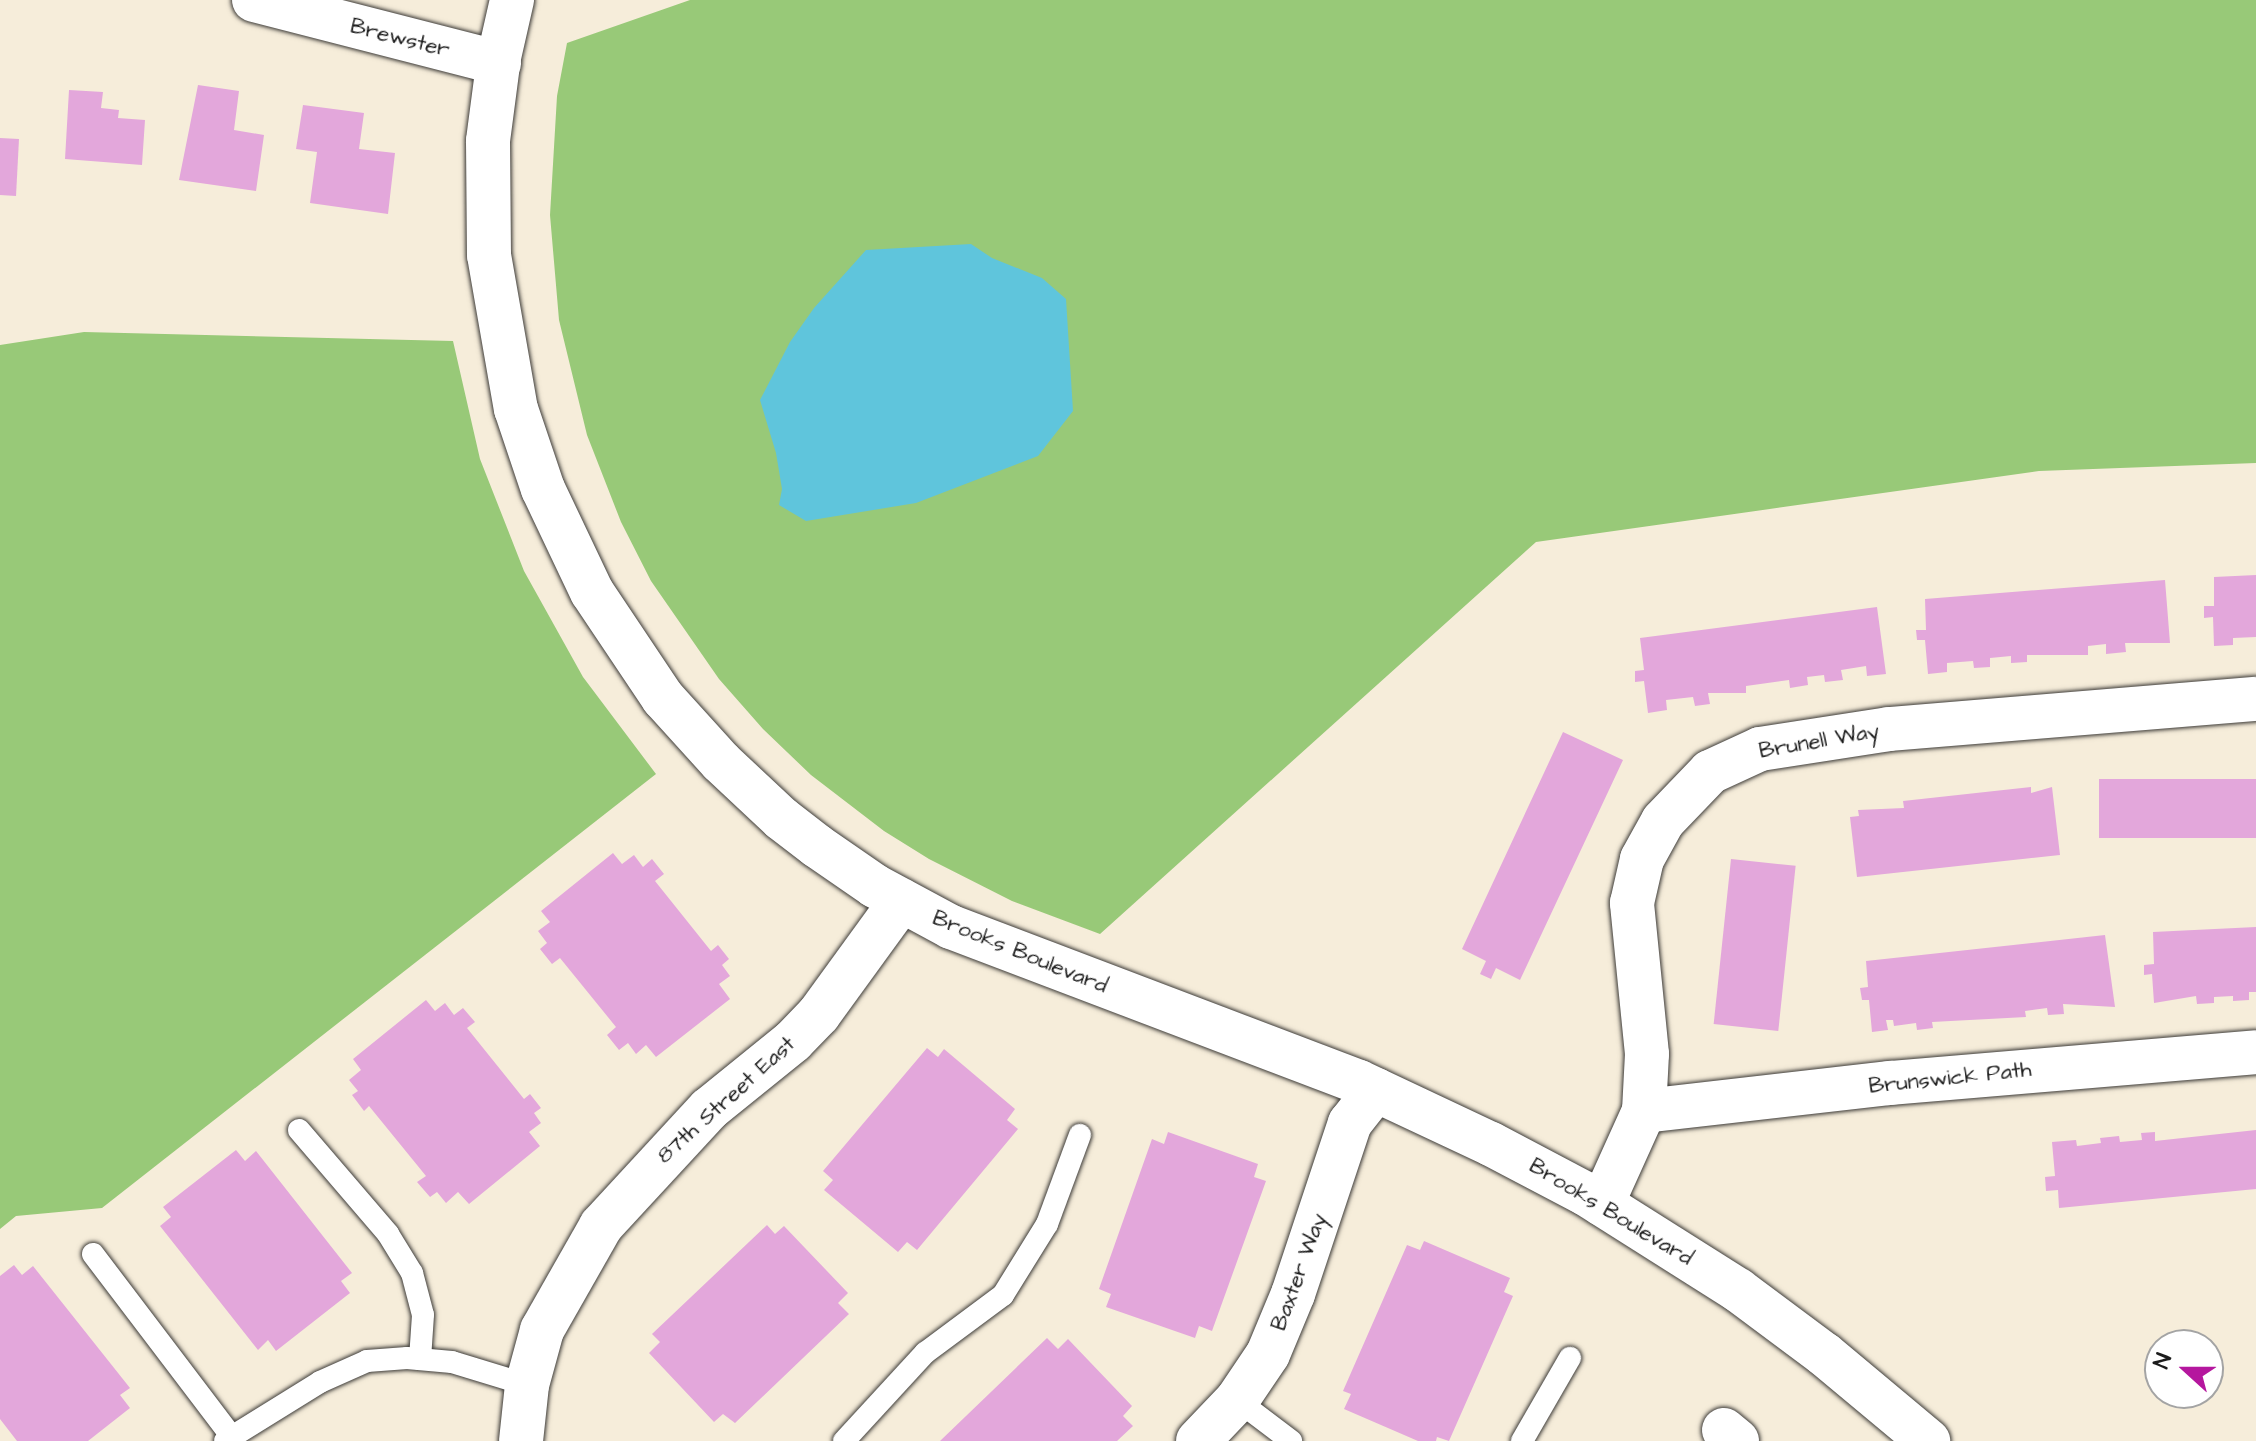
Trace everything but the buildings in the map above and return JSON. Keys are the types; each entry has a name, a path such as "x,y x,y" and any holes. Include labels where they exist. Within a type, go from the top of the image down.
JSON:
{"street":[{"name":"Brewster","path":"254,0 499,63"},
{"name":"Brooks Boulevard","path":"512,0 488,141 489,255 516,409 560,528 614,628 692,731 782,819 901,901 1000,948 1376,1090 1491,1144 1602,1204 1750,1299 1881,1399 1928,1441"},
{"name":"Brunell Way","path":"1602,1204 1644,1111 1647,1054 1632,903 1642,859 1663,821 1710,772 1760,749 1889,729 2256,699"},
{"name":"87th Street East","path":"526,1439 527,1385 542,1330 601,1226 709,1109 793,1041 819,1014 901,901"},
{"name":"Brunswick Path","path":"1644,1111 1906,1082 2256,1052"},
{"name":"Baxter Way","path":"1198,1441 1237,1400 1268,1354 1293,1294 1350,1123 1376,1090"}],"lane":[{"path":"299,1130 388,1234 412,1273 423,1315 420,1359"},
{"path":"844,1441 925,1353 1003,1295 1047,1224 1080,1135"},
{"path":"93,1254 229,1439 320,1382 367,1361 420,1359 452,1362 527,1385"},
{"path":"1522,1441 1570,1358"},
{"path":"1237,1400 1291,1441"}],"green space":[{"path":"690,0 2256,0 2256,463 2039,471 1536,542 1100,934 1012,901 929,859 884,831 811,775 763,729 719,679 651,581 621,522 587,435 559,320 550,215 557,96 567,43"},
{"path":"84,332 453,341 480,459 524,571 583,677 656,774 102,1208 16,1216 0,1229 0,345"}],"water":[{"path":"971,244 992,258 1042,278 1066,299 1073,411 1038,456 916,503 806,521 779,505 782,489 776,453 760,400 790,342 814,308 866,250"}]}
